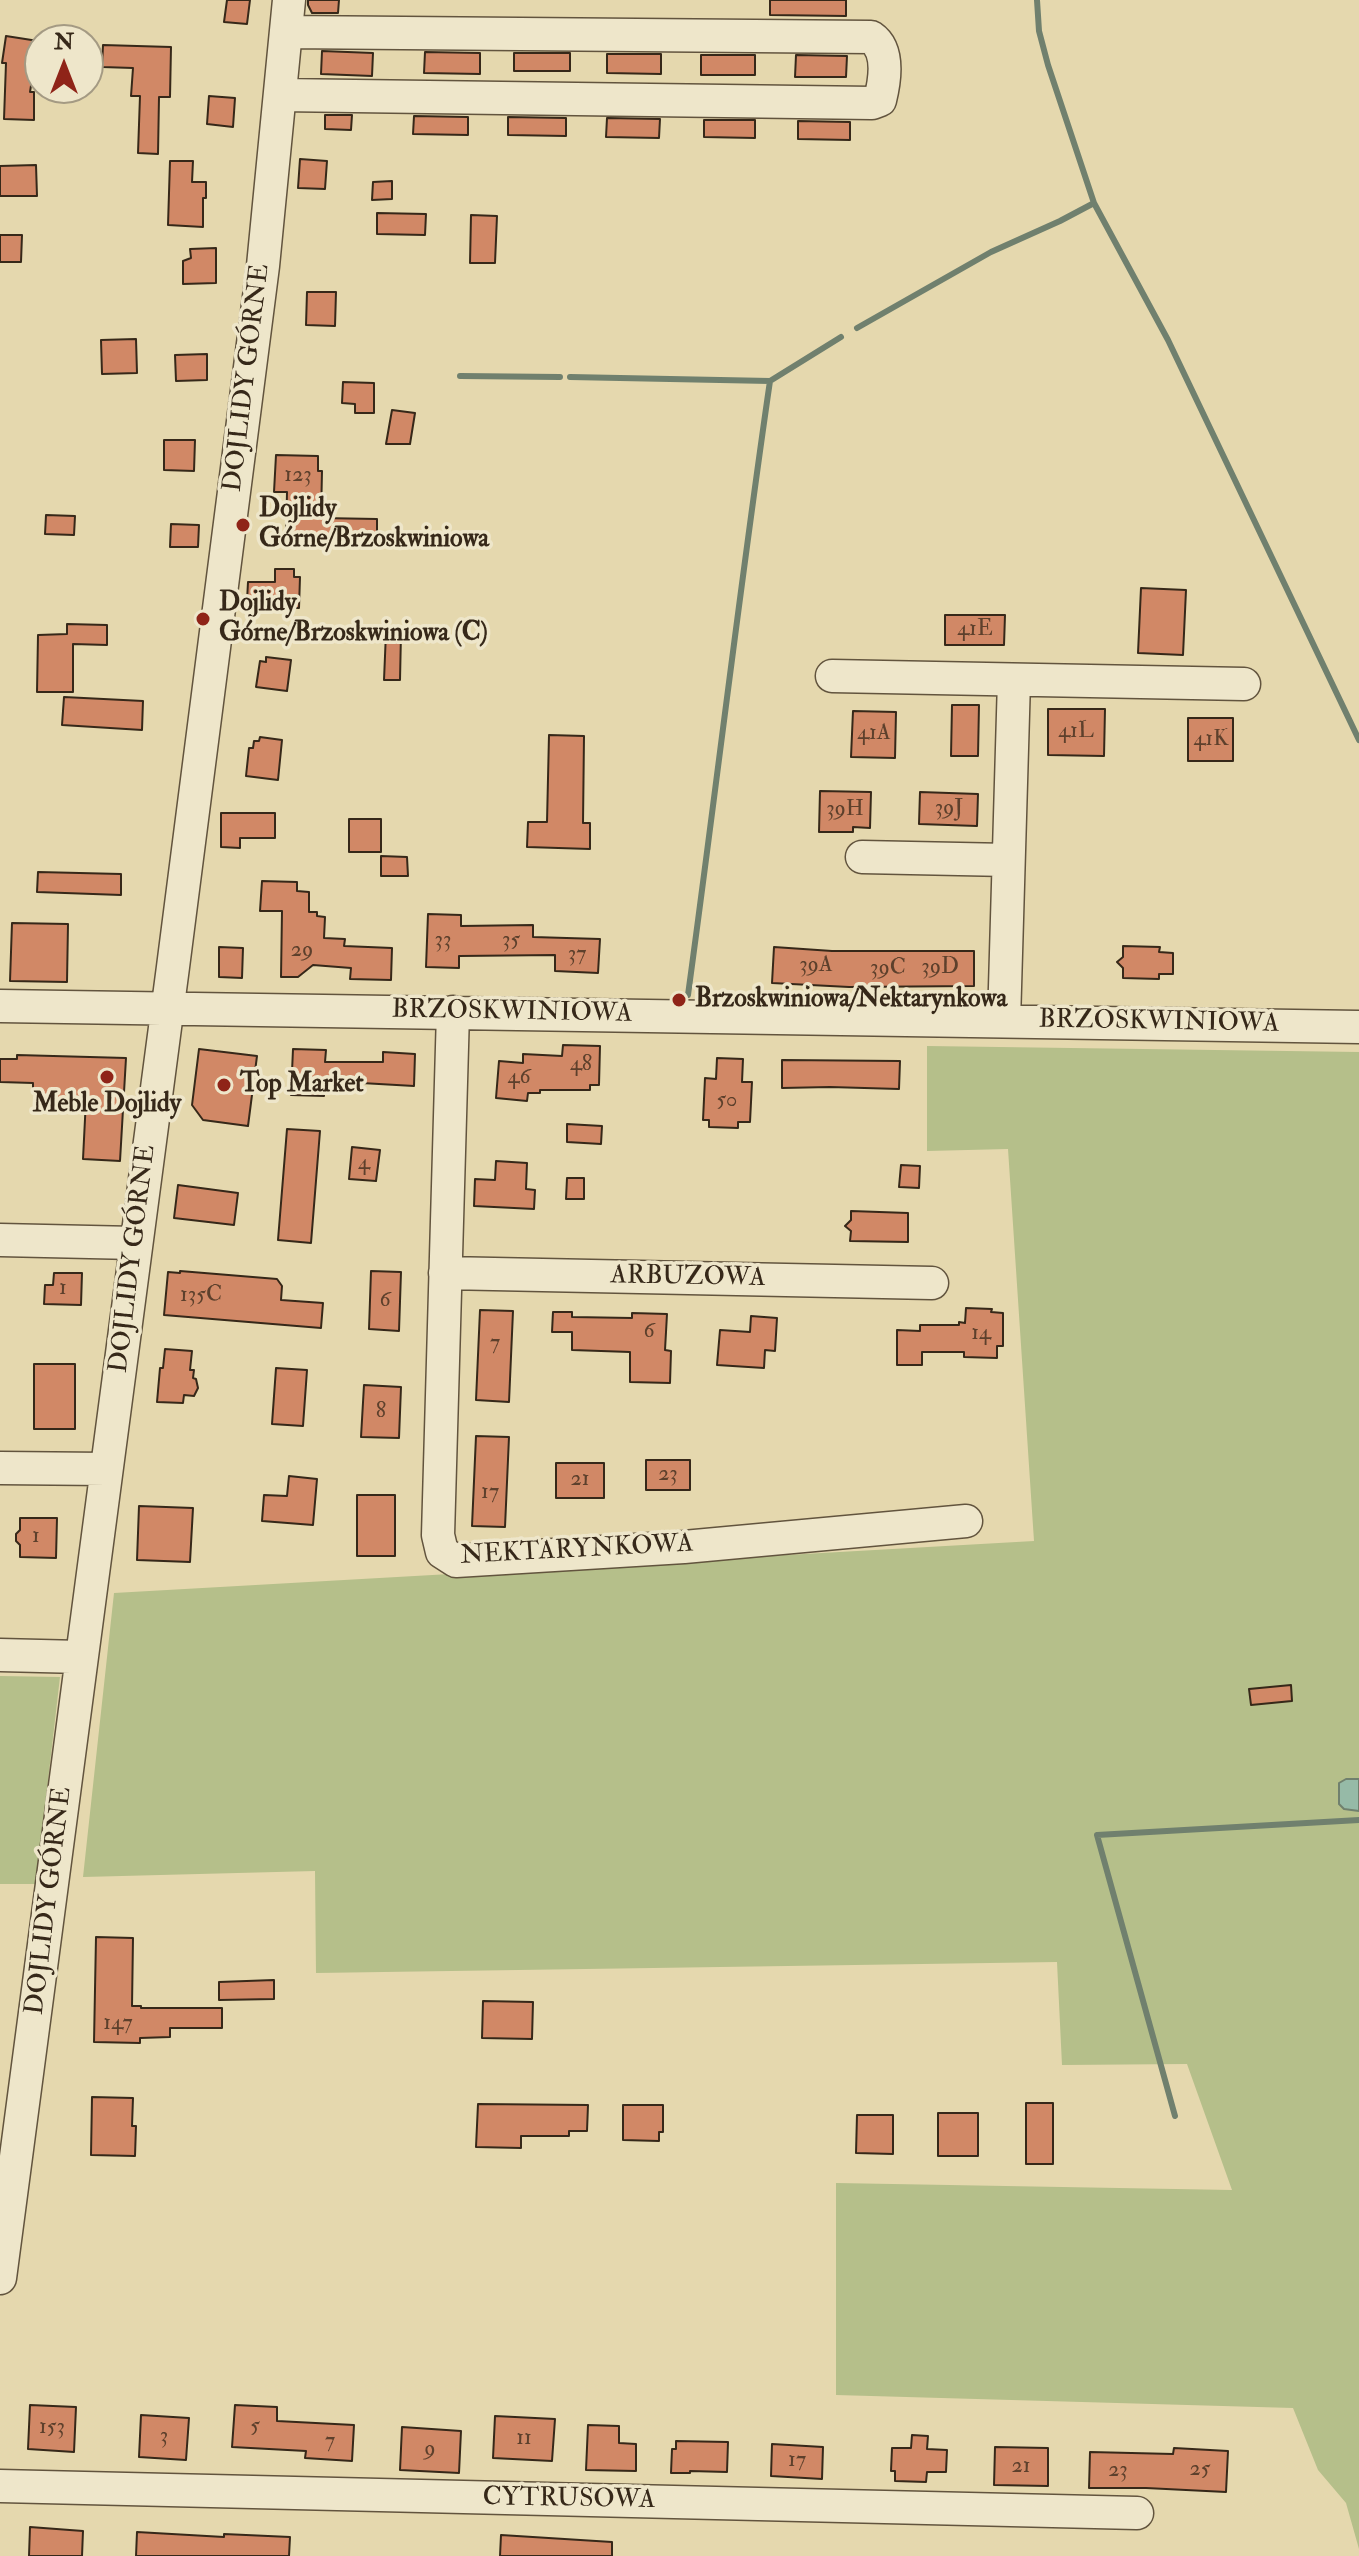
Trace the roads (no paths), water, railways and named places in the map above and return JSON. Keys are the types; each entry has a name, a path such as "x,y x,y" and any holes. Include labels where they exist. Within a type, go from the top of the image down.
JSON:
{"street":[{"name":"DOJLIDY GÓRNE","path":"1,2259 263,266 289,0"},
{"path":"280,95 872,103 880,100 883,89 884,55 880,43 871,37 286,32"},
{"path":"832,676 1244,684"},
{"path":"1004,1021 1014,680"},
{"path":"862,857 1008,860"},
{"name":"BRZOSKWINIOWA","path":"0,1006 1359,1027"},
{"name":"NEKTARYNKOWA","path":"453,1012 438,1535 442,1552 456,1561 684,1547 966,1521"},
{"path":"0,1240 135,1243"},
{"name":"ARBUZOWA","path":"445,1273 932,1283"},
{"path":"0,1468 106,1469"},
{"path":"0,1655 81,1657"},
{"name":"CYTRUSOWA","path":"0,2486 1137,2513"}],"waterway":[{"path":"1037,0 1039,31 1048,65 1094,203 1168,340 1359,740"},
{"path":"857,328 991,252 1094,203"},
{"path":"688,995 770,381 841,337"},
{"path":"460,376 560,377"},
{"path":"570,377 770,381"},
{"path":"1175,2116 1097,1835 1359,1820"}],"place":[{"name":"Dojlidy Górne/Brzoskwiniowa","path":"243,525"},
{"name":"Dojlidy Górne/Brzoskwiniowa (C)","path":"203,619"},
{"name":"Brzoskwiniowa/Nektarynkowa","path":"679,1000"},
{"name":"Meble Dojlidy","path":"107,1077"},
{"name":"Top Market","path":"224,1085"}]}
